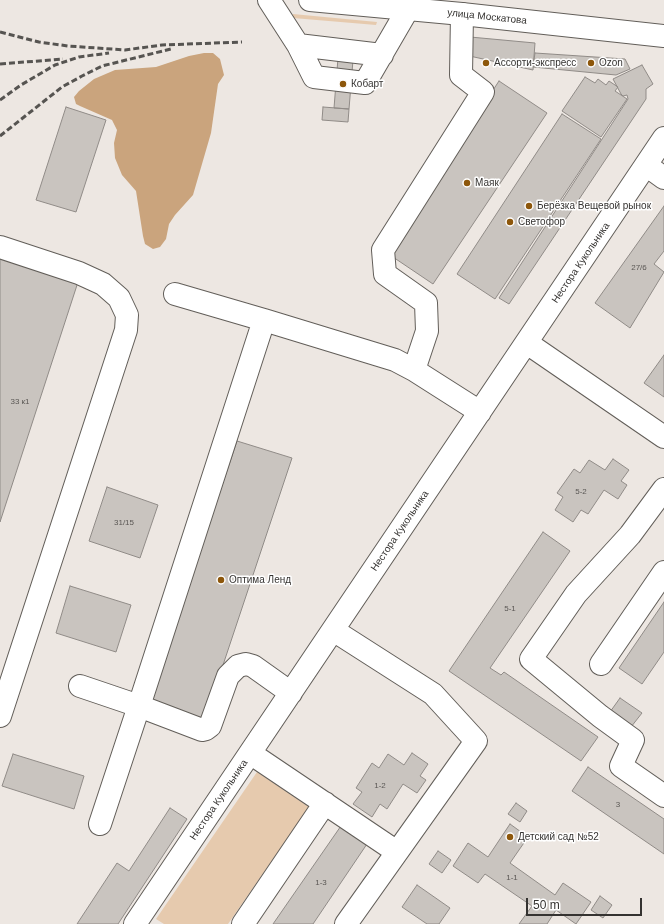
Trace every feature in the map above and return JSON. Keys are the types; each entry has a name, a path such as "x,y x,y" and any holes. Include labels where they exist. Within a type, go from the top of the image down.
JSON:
{"street":[{"path":"269,0 298,46 314,77 365,83 408,9"},
{"name":"улица Москатова","path":"310,0 462,14 664,36"},
{"path":"414,370 427,331 426,303 385,274 382,250 483,92 460,75 462,14"},
{"path":"298,46 382,55"},
{"name":"Нестора Кукольника","path":"135,924 664,138"},
{"path":"646,165 664,178"},
{"path":"0,247 79,273 103,284 119,298 127,315 126,330 0,716"},
{"path":"175,294 395,360 414,370 480,412"},
{"path":"100,824 264,320"},
{"path":"527,343 664,438"},
{"path":"664,489 630,535 576,594 532,659 600,716 633,740 621,766 664,796"},
{"path":"601,664 664,572"},
{"path":"333,630 432,694 476,742 346,924"},
{"path":"80,686 139,706 202,730 206,730 210,726 228,676 238,666 246,664 253,666 291,693"},
{"path":"250,753 397,852"},
{"path":"243,924 325,803"},
{"path":"148,904 157,924"}],"shaded area":[{"path":"293,14 377,22 376,25 293,18"},
{"path":"213,53 220,59 224,75 218,84 211,133 193,195 169,224 166,239 160,247 153,249 145,244 136,191 122,175 115,158 114,143 117,130 112,120 76,104 74,97 94,79 115,70 156,67 189,56"},
{"path":"257,772 309,807 228,924 164,924 156,919"}],"building":[{"path":"470,37 535,43 533,70 465,55"},
{"path":"535,53 625,59 630,69 616,75 533,67"},
{"name":"Кобарт","path":"338,58 353,60 349,109 334,108"},
{"path":"642,65 653,84 646,89 646,99 509,304 499,298 628,99 627,95 623,96 621,94 613,79"},
{"path":"585,77 595,83 598,79 606,85 609,81 618,87 615,91 627,99 601,137 562,111"},
{"name":"Маяк","path":"499,81 547,113 433,284 387,253"},
{"path":"66,107 106,120 76,212 36,200"},
{"path":"323,107 349,109 348,122 322,120"},
{"name":"Берёзка Вещевой рынок","path":"562,114 601,139 495,299 457,274"},
{"path":"664,206 664,251 654,264 664,272 630,328 595,303"},
{"path":"0,256 78,282 0,522"},
{"path":"664,355 664,397 644,383"},
{"name":"Оптима Ленд","path":"237,441 292,458 204,722 149,702"},
{"path":"613,459 629,470 621,481 627,485 618,499 604,490 588,514 581,510 573,522 555,510 563,497 557,493 574,469 580,473 589,460 605,470"},
{"path":"107,487 158,505 140,558 89,541"},
{"path":"543,532 570,551 490,668 501,675 504,672 598,737 581,761 449,671"},
{"path":"70,586 131,605 116,652 56,633"},
{"path":"664,602 664,652 642,684 619,668"},
{"path":"620,698 642,713 631,727 610,712"},
{"path":"412,753 428,764 420,776 426,780 417,793 403,784 387,809 380,804 372,817 353,804 362,792 356,788 372,763 379,768 388,754 404,765"},
{"path":"13,754 84,776 74,809 2,786"},
{"path":"588,767 664,819 664,854 572,791"},
{"path":"516,803 527,811 520,822 508,814"},
{"path":"170,808 187,819 118,924 77,924 117,863 129,871"},
{"path":"343,823 369,841 313,924 273,924"},
{"path":"510,824 528,837 510,863 555,895 563,883 591,902 576,924 556,910 547,924 519,924 532,906 485,874 478,883 453,866 468,843 488,857"},
{"path":"438,851 451,860 442,873 429,864"},
{"path":"417,885 450,908 439,924 427,924 402,907"},
{"path":"600,896 612,905 603,918 591,910"}],"railway":[{"path":"0,32 39,42 68,46 125,50 162,45 242,42"},
{"path":"0,136 62,87 82,76 102,66 171,49"},
{"path":"0,100 21,85 55,65 79,57 109,53"},
{"path":"0,64 63,59"}],"place":[{"name":"Ассорти-экспресс","path":"486,63"},
{"name":"Ozon","path":"591,63"},
{"name":"Кобарт","path":"343,84"},
{"name":"Маяк","path":"467,183"},
{"name":"Берёзка Вещевой рынок","path":"529,206"},
{"name":"Светофор","path":"510,222"},
{"name":"Оптима Ленд","path":"221,580"},
{"name":"Детский сад №52","path":"510,837"}]}
